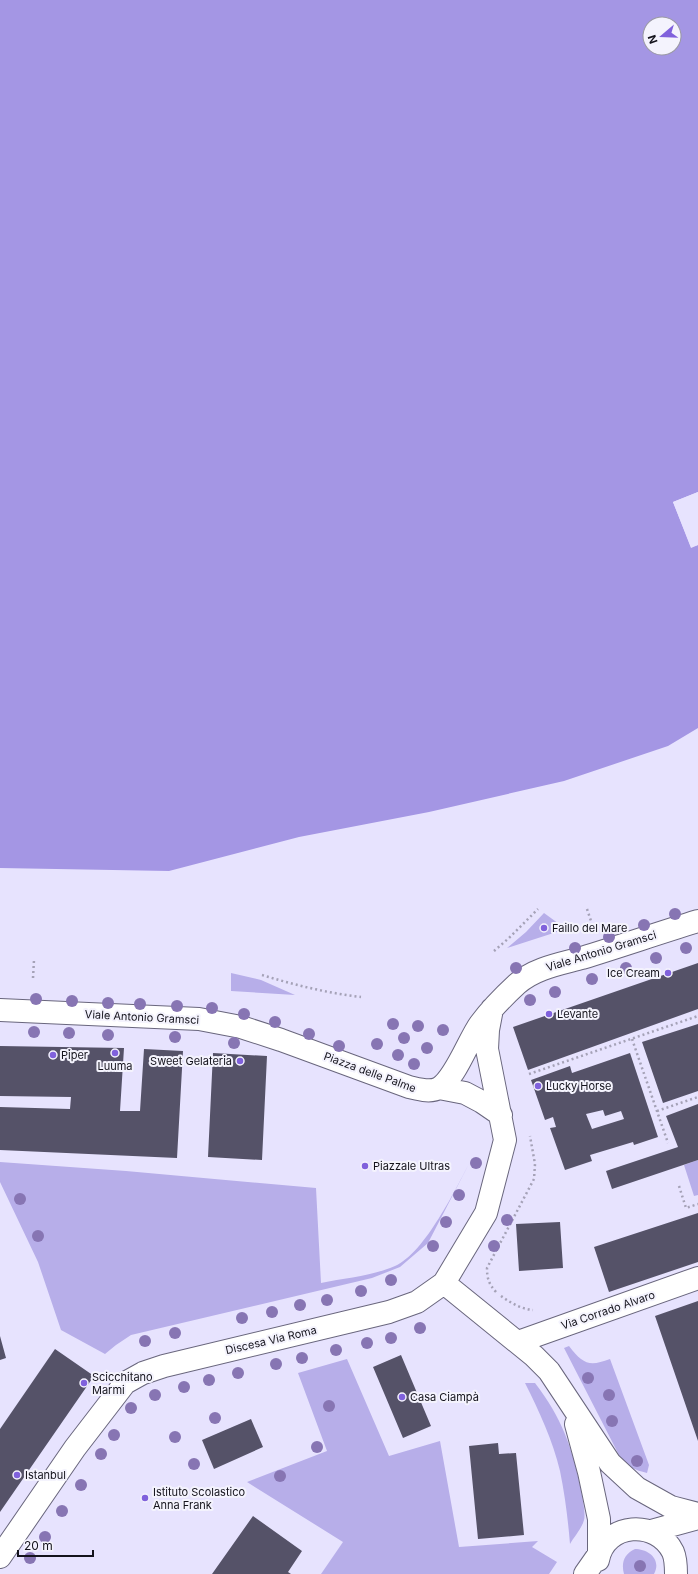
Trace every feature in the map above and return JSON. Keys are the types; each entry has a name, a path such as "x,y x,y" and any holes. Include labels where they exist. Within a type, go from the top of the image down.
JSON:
{"street":[{"name":"Viale Antonio Gramsci","path":"492,1009 519,982 538,971 698,920"},
{"path":"439,1088 457,1066 479,1025 492,1009"},
{"name":"Discesa Via Roma","path":"0,1557 75,1448 125,1383 143,1373 164,1366 389,1312 417,1302 444,1283 486,1213 505,1140 487,1049 488,1030 492,1009"},
{"name":"Viale Antonio Gramsci","path":"0,1010 199,1019 241,1027 281,1040"},
{"name":"Piazza delle Palme","path":"281,1040 409,1087 423,1091 439,1088 465,1094 482,1102 501,1115"},
{"name":"Via Corrado Alvaro","path":"518,1342 698,1278"},
{"path":"444,1283 518,1342 549,1371 610,1463 637,1488 671,1507 698,1514"},
{"path":"571,1405 589,1472 599,1519 598,1564"},
{"path":"651,1531 698,1518"},
{"path":"585,1574 598,1564 605,1544 618,1533 635,1528 651,1531 666,1541 676,1561 676,1574"}],"path":[{"path":"494,951 538,909"},
{"path":"587,909 591,921"},
{"path":"33,978 34,960"},
{"path":"262,975 307,988 335,994 361,997"},
{"path":"529,1074 698,1016"},
{"path":"632,1039 668,1143"},
{"path":"657,1111 698,1097"},
{"path":"530,1132 535,1164 534,1179 487,1268 487,1277 488,1283 496,1293 512,1304 521,1308 537,1310 550,1330"},
{"path":"679,1186 686,1208 698,1204"}],"shaded area":[{"path":"0,0 698,0 698,492 673,502 691,547 698,545 698,728 668,746 564,781 429,812 299,837 169,871 0,868"},
{"path":"544,913 566,929 507,948 526,932"},
{"path":"231,973 261,980 295,995 231,991"},
{"path":"471,1160 428,1243 400,1267 372,1278 131,1335 105,1354 61,1330 38,1262 0,1182 0,1162 126,1171 316,1188 321,1283 377,1272 395,1266 406,1259 417,1248 439,1219"},
{"path":"698,1160 698,1195 694,1196 684,1165"},
{"path":"569,1346 578,1357 587,1362 597,1363 610,1359 649,1465 647,1473 632,1468 620,1457 564,1348"},
{"path":"347,1359 389,1456 440,1441 459,1547 538,1541 532,1547 557,1562 549,1574 321,1574 343,1542 247,1482 327,1451 298,1373"},
{"path":"525,1383 535,1383 552,1408 565,1434 574,1460 584,1505 584,1520 582,1526 570,1544 565,1498 554,1449"},
{"path":"635,1549 640,1549 649,1553 655,1559 656,1569 654,1574 624,1574 624,1559 628,1553"}],"pier":[{"path":"698,492 698,495 676,503 692,545 698,543 698,545 691,548 673,502"}],"building":[{"path":"698,963 698,1009 528,1070 513,1027"},
{"path":"698,1024 698,1091 663,1103 642,1042"},
{"path":"0,1046 124,1048 120,1111 140,1111 144,1049 183,1051 177,1158 0,1150 0,1107 70,1109 71,1097 0,1096"},
{"path":"213,1053 267,1056 262,1160 208,1157"},
{"path":"630,1053 658,1137 634,1145 633,1142 590,1155 592,1161 565,1170 550,1128 556,1127 553,1117 545,1120 531,1080 570,1066 572,1073","holes":["603,1110 605,1116 621,1111 624,1119 592,1129 586,1114"]},
{"path":"698,1104 698,1160 612,1189 606,1171 678,1147 666,1116"},
{"path":"698,1213 698,1262 609,1292 594,1247"},
{"path":"560,1222 563,1268 519,1271 516,1224"},
{"path":"698,1301 698,1441 655,1316"},
{"path":"0,1336 6,1358 0,1360"},
{"path":"55,1349 94,1376 0,1512 0,1429"},
{"name":"Casa Ciampà","path":"401,1355 431,1426 403,1438 373,1367"},
{"path":"251,1419 263,1447 214,1469 202,1440"},
{"path":"498,1443 499,1454 516,1453 524,1535 478,1539 469,1446"},
{"path":"253,1516 302,1551 288,1572 291,1574 212,1574"}],"place":[{"name":"Faillo del Mare","path":"544,928"},
{"name":"Ice Cream","path":"668,973"},
{"name":"Levante","path":"549,1014"},
{"name":"Luuma","path":"115,1053"},
{"name":"Piper","path":"53,1055"},
{"name":"Sweet Gelateria","path":"240,1061"},
{"name":"Lucky Horse","path":"538,1086"},
{"name":"Piazzale Ultras","path":"365,1166"},
{"name":"Scicchitano Marmi","path":"84,1383"},
{"name":"Casa Ciampà","path":"402,1397"},
{"name":"Istanbul","path":"17,1475"},
{"name":"Istituto Scolastico Anna Frank","path":"145,1498"}]}
